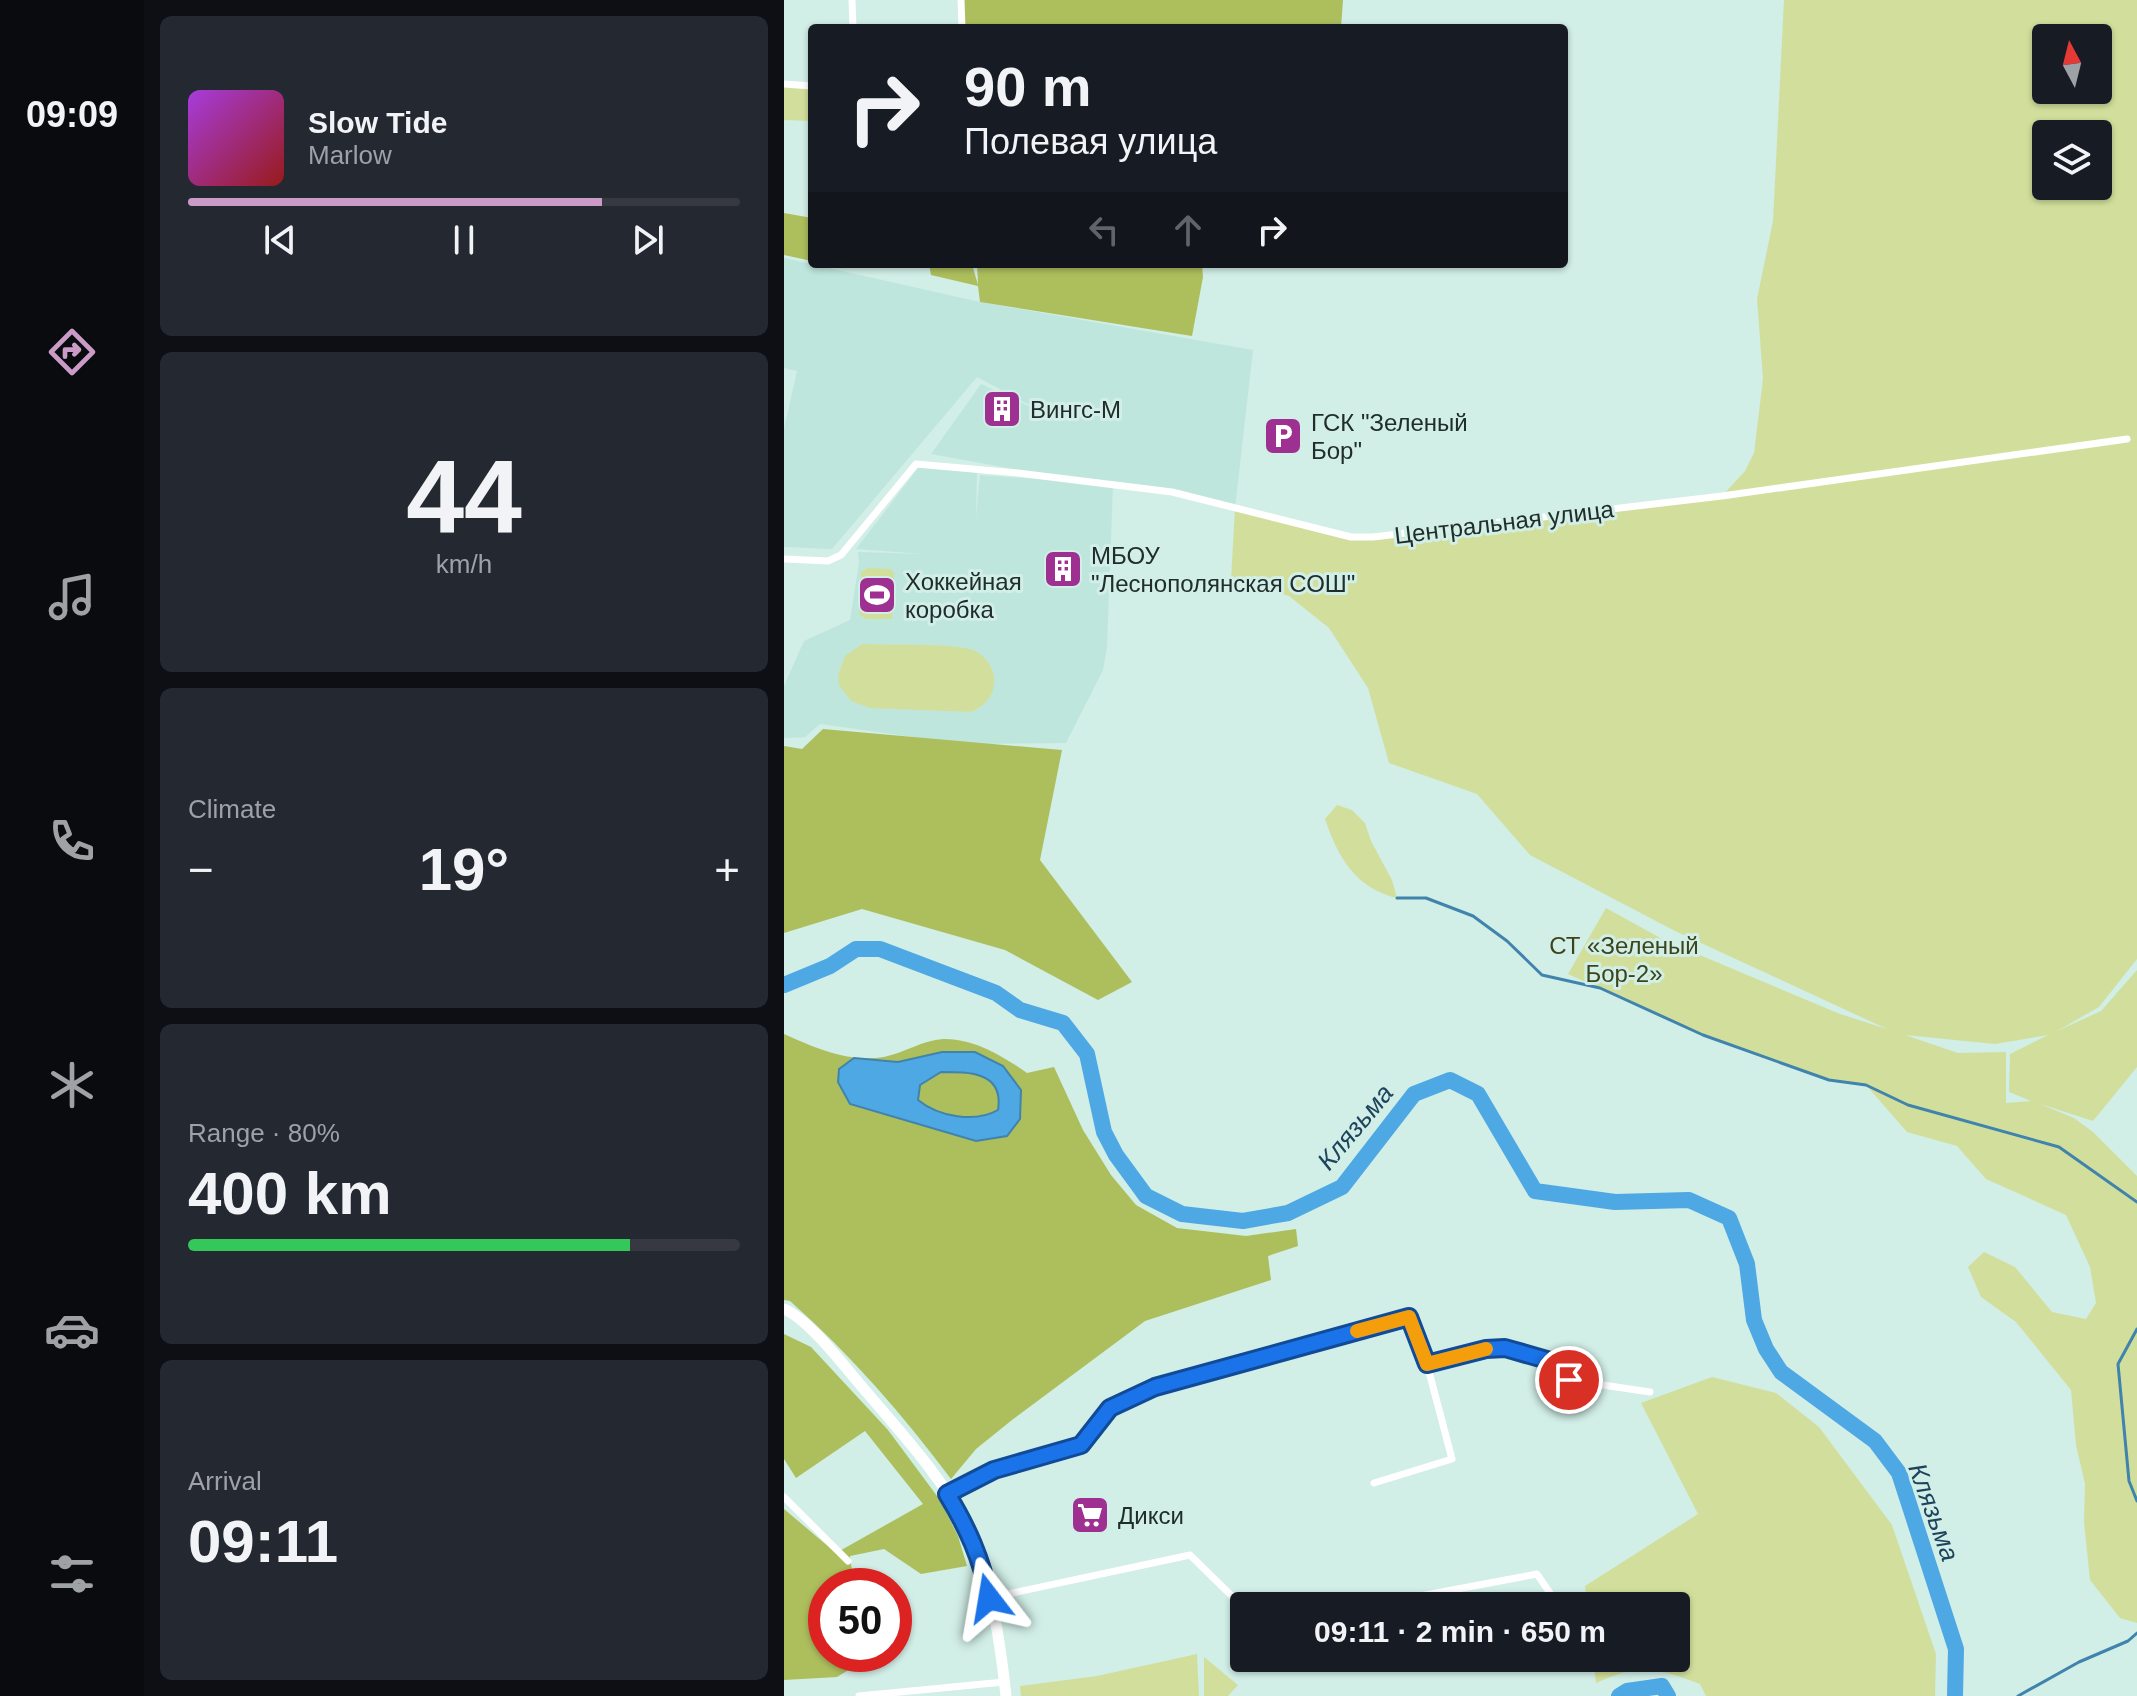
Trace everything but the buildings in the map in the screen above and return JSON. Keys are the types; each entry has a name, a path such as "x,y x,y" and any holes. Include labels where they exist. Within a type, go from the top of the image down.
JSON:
{"main road":[{"path":"784,1309 825,1343 898,1430 947,1494 967,1526 989,1598 1006,1696"}],"street":[{"path":"852,0 853,24"},
{"path":"961,0 962,24"},
{"path":"784,84 808,86"},
{"name":"Центральная улица","path":"784,559 828,561 841,555 916,464 1172,492 1351,537 1373,537 1708,498 2127,439"},
{"path":"947,1494 994,1470 1081,1445 1110,1408 1155,1387 1409,1317 1427,1364 1452,1459 1374,1483"},
{"path":"1427,1364 1486,1349 1505,1348 1561,1364 1569,1380 1650,1392"},
{"path":"784,1497 848,1561"},
{"path":"989,1598 1190,1555 1230,1594"},
{"path":"1441,1592 1537,1574 1549,1592"},
{"path":"859,1696 1004,1682"}],"shaded area":[{"path":"784,258 808,263 808,268 829,268 980,302 1253,350 1235,508 1172,492 1113,485 1107,647 1103,670 1066,743 963,744 820,724 805,737 784,738 784,686 804,641 850,620 858,552 923,554 856,549 919,467 977,472 976,517 980,475 1090,483 931,454 981,384 1052,417 977,377 832,549 784,547 784,429 797,371 784,368"}],"green space":[{"path":"962,0 1343,0 1341,24 964,24"},
{"name":"СТ «Зеленый Бор-2»","path":"1784,0 2137,0 2137,959 2099,1007 2057,1031 2101,1011 2137,970 2137,1067 2093,1121 2040,1104 2074,1118 2093,1132 2137,1176 2137,1623 2120,1618 2090,1580 2084,1522 2085,1484 2076,1445 2071,1390 2016,1322 1981,1297 1968,1267 1984,1252 2015,1267 2052,1312 2086,1319 2096,1303 2090,1267 2066,1215 1986,1179 1957,1146 1907,1132 1866,1085 1829,1080 1703,1035 1568,974 1606,908 1664,940 1840,1014 1887,1029 1675,931 1530,855 1477,794 1389,763 1368,688 1329,628 1289,596 1231,580 1235,508 1351,537 1722,496 1745,471 1754,453 1763,379 1757,299 1773,221","holes":["1905,1035 1995,1044 2048,1035 2010,1054 2009,1092 2031,1101 2006,1103 2006,1052 1958,1053"]},
{"path":"784,84 808,86 808,121 784,120"},
{"path":"784,213 808,217 808,260 784,255"},
{"path":"930,268 973,268 978,285 977,268 1202,268 1203,277 1192,336 980,302 978,286 931,275"},
{"name":"Хоккейная коробка","path":"868,568 894,572 892,619 866,619 859,614 861,572"},
{"path":"862,644 936,645 973,650 991,666 993,690 981,707 971,712 870,708 851,701 839,685 838,675 845,656"},
{"path":"823,729 1062,750 1040,860 1132,982 1098,1000 1005,950 862,909 784,933 784,746 802,749"},
{"path":"1337,805 1352,810 1365,823 1392,880 1397,898 1359,879 1342,858 1325,819"},
{"path":"784,1034 832,1053 858,1058 884,1057 943,1039 966,1042 988,1050 1027,1073 1054,1067 1083,1130 1111,1175 1136,1205 1177,1228 1246,1236 1296,1229 1298,1246 1268,1256 1271,1280 1145,1321 976,1449 951,1479 855,1364 790,1301 784,1300","holes":["942,1052 975,1052 1003,1066 1007,1136 850,1104 839,1082 884,1060 897,1062"]},
{"path":"941,1072 973,1074 990,1081 996,1088 998,1110 968,1117 946,1114 926,1106 918,1100 920,1085"},
{"path":"784,1334 811,1347 888,1430 940,1500 958,1536 967,1566 921,1574 884,1549 850,1556 852,1568 808,1568 808,1672 845,1672 837,1677 784,1680 784,1509 836,1553 923,1504 865,1431 796,1478 784,1459"},
{"path":"1712,1377 1776,1393 1819,1427 1892,1525 1936,1654 1935,1696 1706,1696 1700,1684 1664,1672 1690,1672 1690,1592 1586,1592 1585,1586 1698,1514 1641,1403"},
{"path":"1197,1654 1199,1696 1021,1696 1020,1686 1097,1676"},
{"path":"1204,1657 1238,1685 1228,1696 1204,1696"},
{"path":"1595,1672 1624,1672 1611,1677 1596,1683"}],"water":[{"path":"942,1052 975,1052 1003,1066 1021,1090 1020,1119 1007,1136 976,1141 850,1104 838,1082 839,1069 854,1058 898,1062","holes":["941,1072 973,1074 990,1081 996,1088 998,1110 979,1116 957,1116 936,1111 918,1100 920,1085"]}],"waterway":[{"path":"1397,898 1426,898 1473,916 1507,941 1542,975 1600,988 1703,1035 1829,1080 1866,1085 1908,1105 2059,1147 2137,1202"},
{"name":"Клязьма","path":"784,985 830,966 856,949 880,949 996,993 1020,1010 1063,1023 1087,1054 1104,1132 1116,1155 1146,1196 1182,1214 1243,1221 1288,1213 1342,1187 1414,1094 1450,1080 1478,1094 1535,1191 1615,1202 1689,1200 1729,1218 1747,1264 1754,1320 1766,1349 1781,1372 1875,1441 1899,1473 1956,1649 1955,1696"},
{"path":"2137,1329 2118,1364 2129,1481 2137,1501"},
{"path":"2018,1696 2079,1662 2128,1641 2137,1633"},
{"name":"Клязьма","path":"1619,1696 1627,1691 1662,1686 1668,1696"}],"slow traffic":[{"path":"1357,1331 1409,1317 1427,1364 1486,1349"}],"place":[{"name":"Вингс-М","path":"1002,409"},
{"name":"ГСК \"Зеленый Бор\"","path":"1283,436"},
{"name":"МБОУ \"Леснополянская СОШ\"","path":"1063,569"},
{"name":"Хоккейная коробка","path":"877,595"},
{"name":"Дикси","path":"1090,1515"}],"route":[{"path":"989,1598 979,1557 967,1526 947,1494 994,1470 1081,1445 1110,1408 1155,1387 1409,1317 1427,1364 1486,1349 1505,1348 1561,1364 1569,1380"}]}
